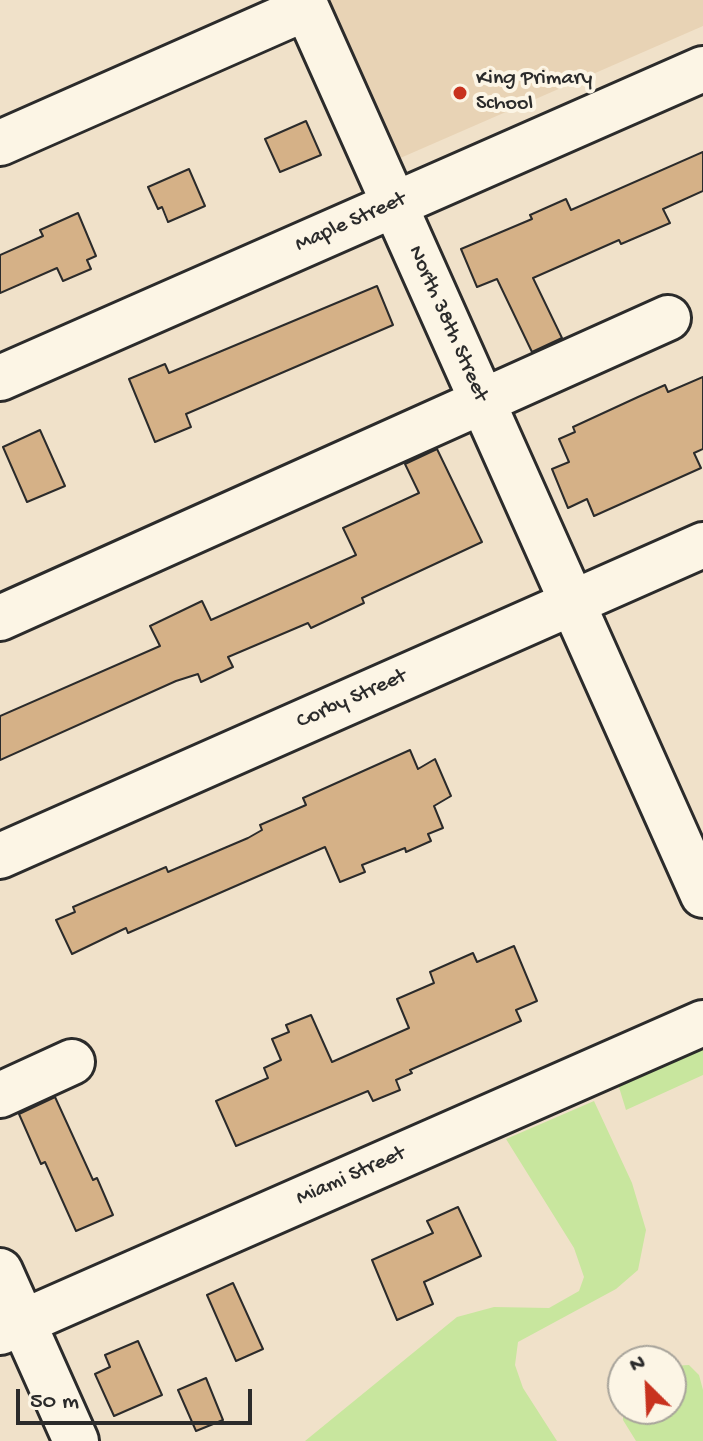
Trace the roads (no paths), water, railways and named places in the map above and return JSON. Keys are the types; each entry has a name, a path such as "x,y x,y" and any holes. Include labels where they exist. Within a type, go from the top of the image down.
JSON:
{"street":[{"path":"0,143 304,4"},
{"name":"North 38th Street","path":"304,4 703,895"},
{"name":"Maple Street","path":"0,378 703,69"},
{"path":"0,618 668,318"},
{"name":"Corby Street","path":"0,856 703,545"},
{"name":"Miami Street","path":"12,1327 703,1023"},
{"path":"0,1095 72,1062"},
{"path":"0,1271 12,1327 76,1441"}],"place":[{"name":"King Primary School","path":"460,93"}]}
